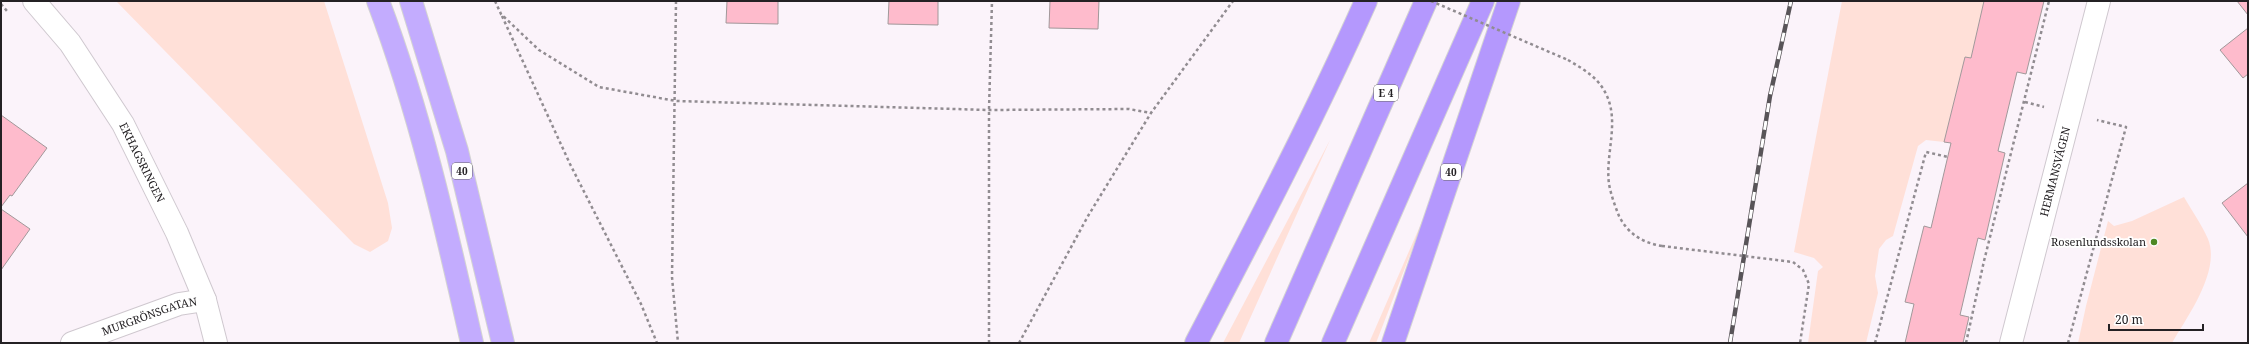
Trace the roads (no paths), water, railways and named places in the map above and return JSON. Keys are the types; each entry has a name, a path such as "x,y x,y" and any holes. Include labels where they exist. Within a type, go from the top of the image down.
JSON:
{"highway":[{"path":"378,1 406,83 438,197 472,343"},
{"name":"40","path":"410,1 455,144 503,343"},
{"path":"1196,343 1272,199 1336,68 1366,1"},
{"name":"E 4","path":"1276,343 1426,1"},
{"path":"1333,343 1483,1"},
{"name":"40","path":"1393,343 1509,1"}],"street":[{"name":"EKHAGSRINGEN","path":"34,1 70,43 123,124 177,233 205,300 216,343"},
{"name":"HERMANSVÄGEN","path":"2011,343 2099,1"},
{"name":"MURGRÖNSGATAN","path":"72,343 179,304 205,300"}],"railway":[{"path":"1730,343 1770,96 1791,1"}],"place":[{"name":"Rosenlundsskolan","path":"2154,242"}]}
